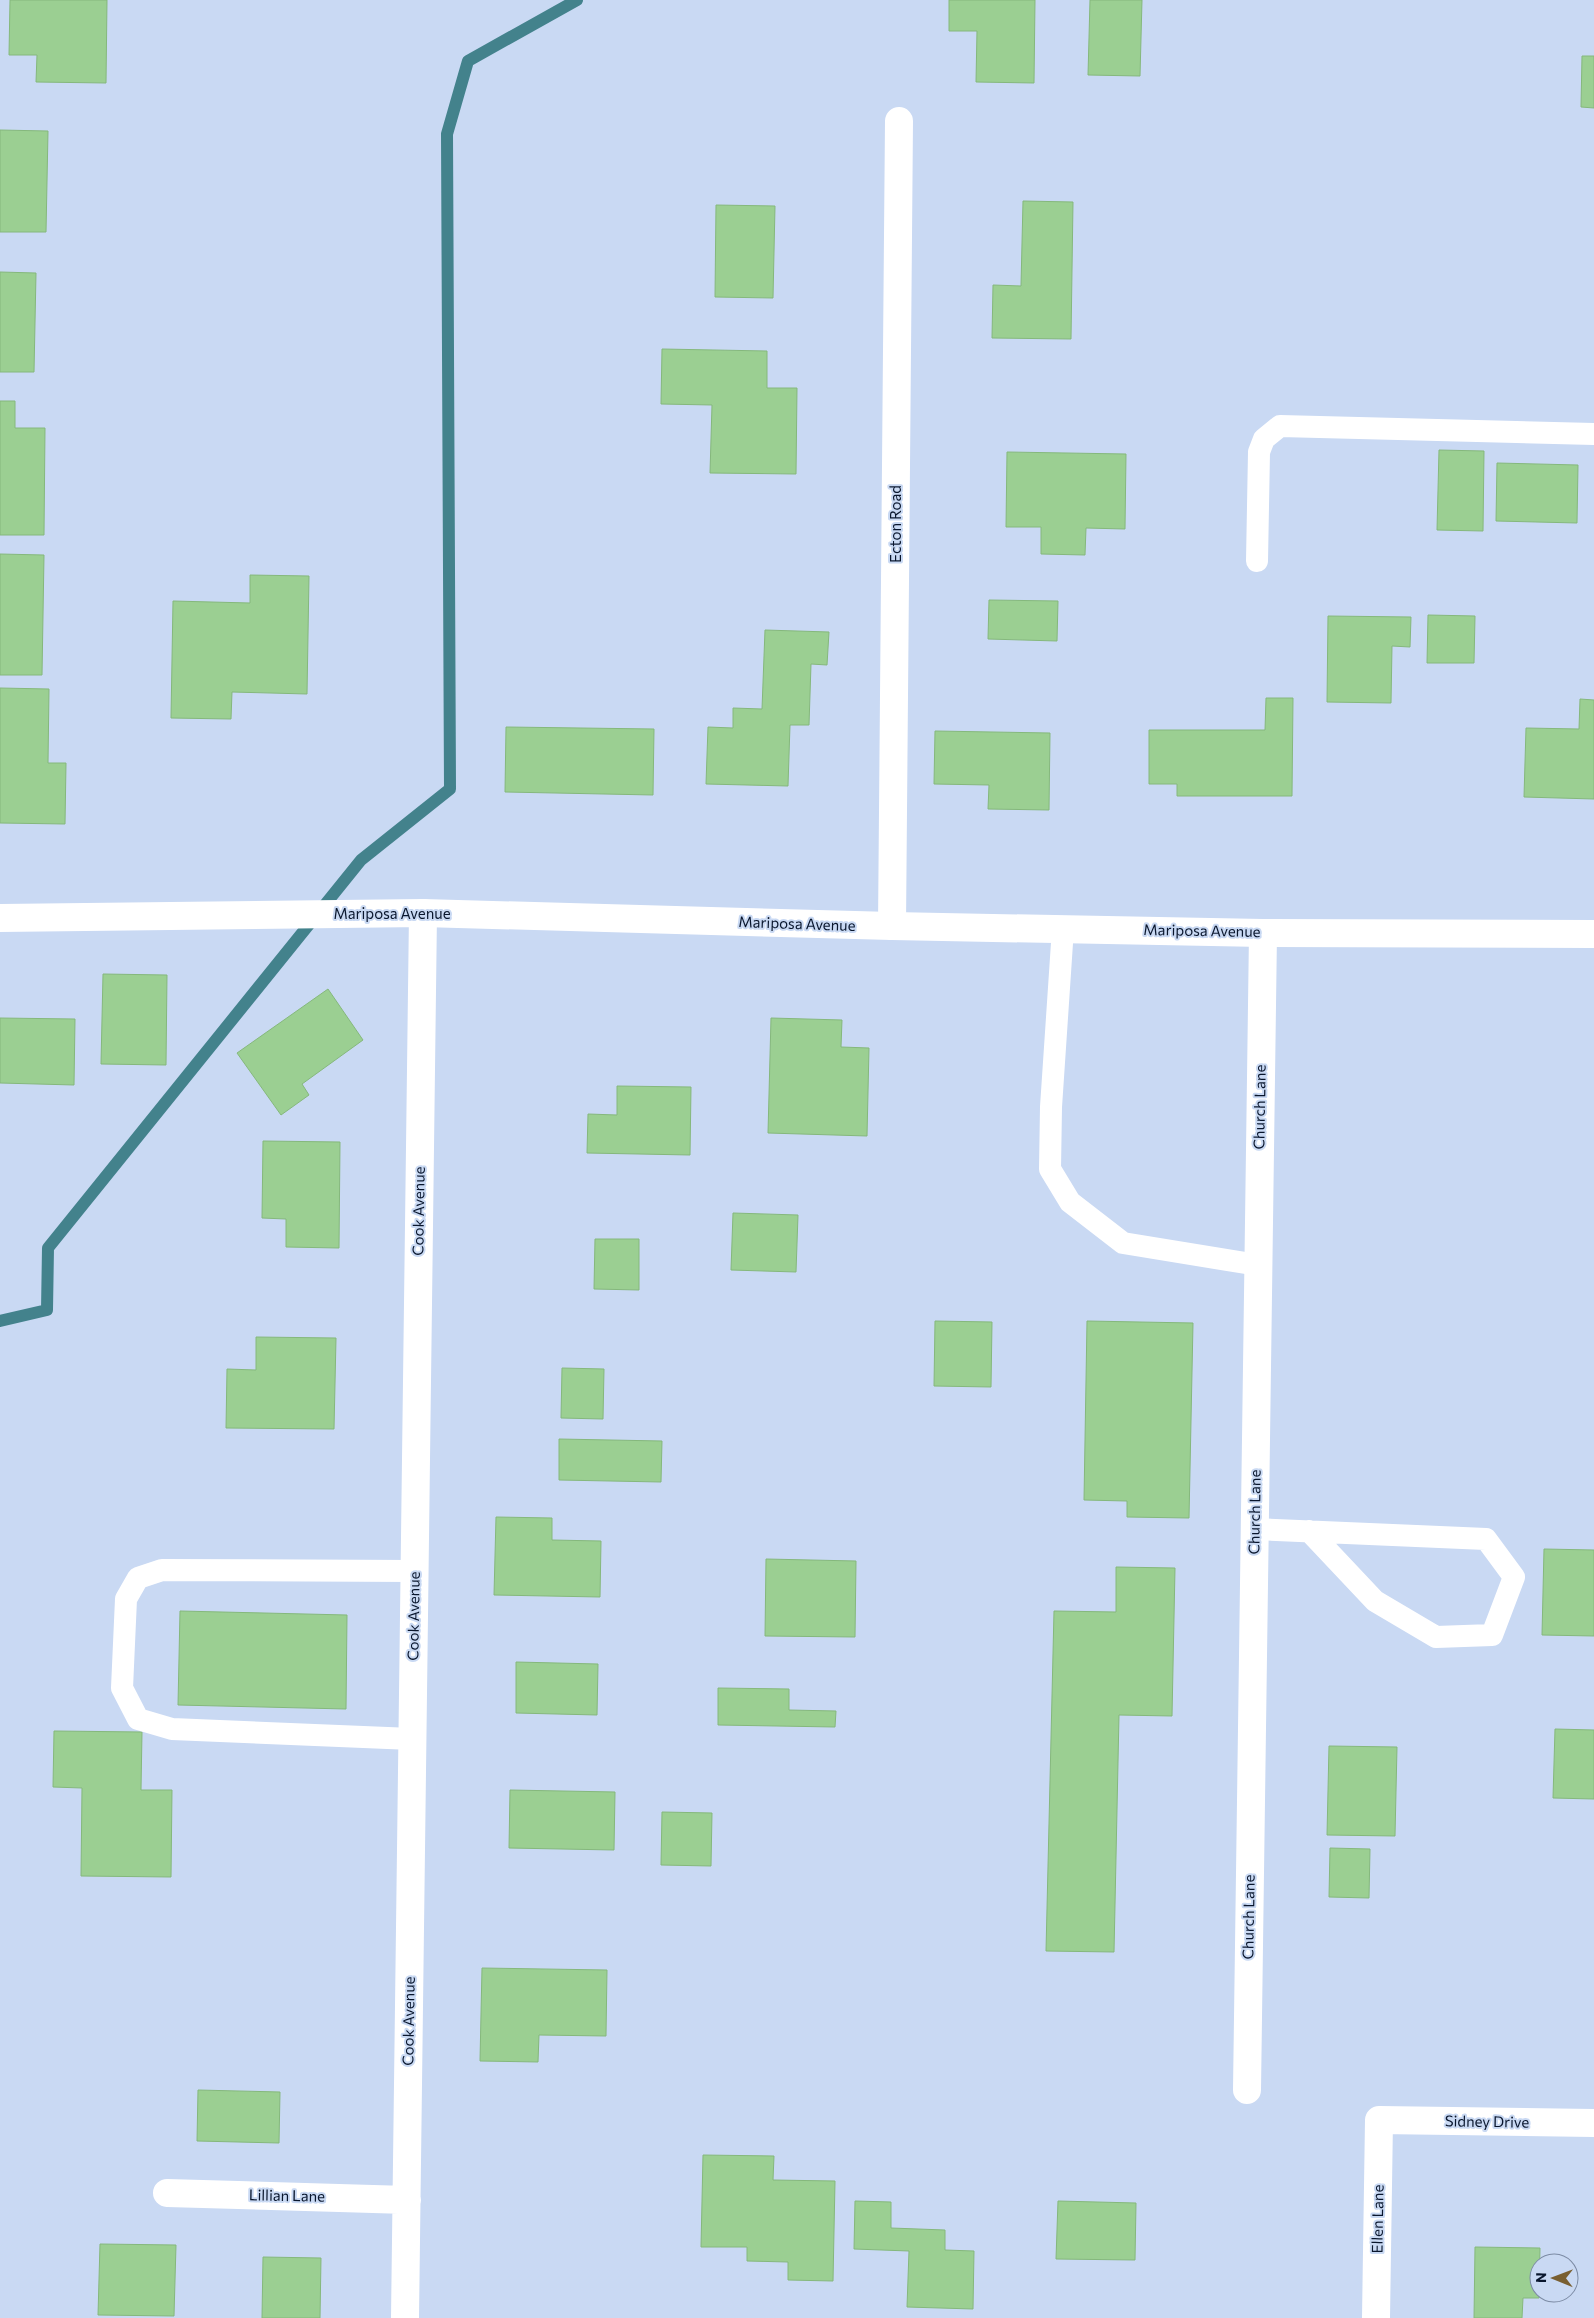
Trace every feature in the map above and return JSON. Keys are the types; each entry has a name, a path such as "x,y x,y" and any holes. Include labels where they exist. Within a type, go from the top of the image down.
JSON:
{"street":[{"name":"Ecton Road","path":"892,926 899,121"},
{"name":"Mariposa Avenue","path":"0,918 423,913 892,926 1263,933 1594,934"},
{"name":"Cook Avenue","path":"405,2318 423,913"},
{"name":"Church Lane","path":"1247,2090 1263,933"},
{"name":"Sidney Drive","path":"1379,2120 1594,2123"},
{"name":"Ellen Lane","path":"1376,2318 1379,2120"},
{"name":"Lillian Lane","path":"167,2193 406,2200"}],"lane":[{"path":"1257,561 1260,452 1264,438 1280,426 1594,434"},
{"path":"1063,928 1051,1107 1050,1169 1070,1202 1123,1243 1258,1265"},
{"path":"1255,1529 1309,1531 1486,1539 1514,1577 1492,1635 1436,1637 1375,1602 1309,1531"},
{"path":"412,1739 172,1729 138,1719 122,1688 126,1599 138,1578 162,1570 414,1571"}],"building":[{"path":"10,0 107,0 106,83 36,82 37,55 9,55"},
{"path":"949,0 1035,0 1034,83 976,82 977,31 949,31"},
{"path":"1090,0 1142,0 1140,76 1088,75"},
{"path":"1582,56 1594,56 1594,108 1581,107"},
{"path":"0,130 48,131 46,232 0,232"},
{"path":"1023,201 1073,202 1071,339 992,338 993,285 1021,286"},
{"path":"716,205 775,206 773,298 715,297"},
{"path":"0,272 36,273 34,372 0,372"},
{"path":"662,349 767,351 767,388 797,388 796,474 710,473 712,405 661,404"},
{"path":"0,401 15,401 15,428 45,428 44,535 0,535"},
{"path":"1439,450 1484,451 1483,531 1437,530"},
{"path":"1007,452 1126,454 1125,529 1086,528 1085,555 1041,554 1041,527 1006,527"},
{"path":"1497,463 1578,465 1577,523 1496,521"},
{"path":"0,554 44,555 42,675 0,675"},
{"path":"250,575 309,576 307,694 232,692 231,719 171,718 173,601 250,603"},
{"path":"989,600 1058,601 1057,641 988,639"},
{"path":"1428,615 1475,616 1474,663 1427,663"},
{"path":"1328,616 1411,617 1410,647 1392,646 1391,703 1327,702"},
{"path":"765,630 829,632 827,665 811,664 809,725 790,725 788,786 706,784 708,727 733,728 733,708 762,709"},
{"path":"0,688 49,689 48,763 66,763 65,824 0,823"},
{"path":"1266,698 1293,698 1292,796 1177,796 1177,784 1149,784 1149,730 1265,730"},
{"path":"1580,699 1594,700 1594,799 1524,797 1526,728 1579,729"},
{"path":"506,727 654,729 653,795 505,792"},
{"path":"935,731 1050,733 1049,810 988,809 989,785 934,784"},
{"path":"103,974 167,975 166,1065 101,1064"},
{"path":"328,989 363,1040 302,1084 309,1095 281,1115 237,1053"},
{"path":"0,1018 75,1019 74,1085 0,1083"},
{"path":"771,1018 842,1020 841,1047 869,1048 867,1136 768,1133"},
{"path":"617,1086 691,1087 690,1155 587,1153 588,1114 617,1115"},
{"path":"263,1141 340,1142 339,1248 286,1247 286,1219 262,1218"},
{"path":"733,1213 798,1215 796,1272 731,1270"},
{"path":"595,1239 639,1239 639,1290 594,1289"},
{"path":"935,1321 992,1322 991,1387 934,1386"},
{"path":"1087,1321 1193,1323 1189,1518 1127,1517 1127,1501 1084,1500"},
{"path":"256,1337 336,1338 334,1429 226,1428 227,1369 256,1370"},
{"path":"562,1368 604,1369 603,1419 561,1418"},
{"path":"559,1439 662,1441 661,1482 559,1480"},
{"path":"496,1517 552,1518 552,1540 601,1541 600,1597 494,1595"},
{"path":"1544,1549 1594,1550 1594,1636 1542,1635"},
{"path":"766,1559 856,1561 855,1637 765,1636"},
{"path":"1116,1567 1175,1568 1172,1716 1119,1715 1114,1952 1046,1951 1054,1611 1116,1612"},
{"path":"180,1611 347,1615 346,1709 178,1705"},
{"path":"516,1662 598,1664 597,1715 516,1713"},
{"path":"718,1688 789,1689 789,1710 836,1711 835,1727 718,1725"},
{"path":"1555,1729 1594,1730 1594,1799 1553,1798"},
{"path":"54,1731 142,1732 141,1790 172,1790 171,1877 81,1876 82,1788 53,1787"},
{"path":"1329,1746 1397,1747 1395,1836 1327,1835"},
{"path":"510,1790 615,1792 614,1850 509,1848"},
{"path":"662,1812 712,1813 711,1866 661,1865"},
{"path":"1330,1848 1370,1849 1369,1898 1329,1897"},
{"path":"482,1968 607,1970 606,2036 539,2035 538,2062 480,2061"},
{"path":"198,2090 280,2092 279,2143 197,2141"},
{"path":"703,2155 774,2156 773,2180 835,2181 833,2281 788,2280 788,2262 747,2261 747,2247 701,2247"},
{"path":"855,2201 891,2202 891,2228 945,2230 945,2250 974,2251 973,2309 907,2307 909,2251 854,2249"},
{"path":"1058,2201 1136,2203 1135,2260 1056,2259"},
{"path":"100,2244 176,2245 174,2316 98,2315"},
{"path":"1475,2247 1540,2248 1540,2253 1529,2253 1529,2298 1523,2298 1522,2318 1474,2318"},
{"path":"263,2257 321,2258 320,2318 262,2318"}],"waterway":[{"path":"0,1321 47,1310 48,1248 361,860 450,789 447,134 468,61 577,0"}]}
